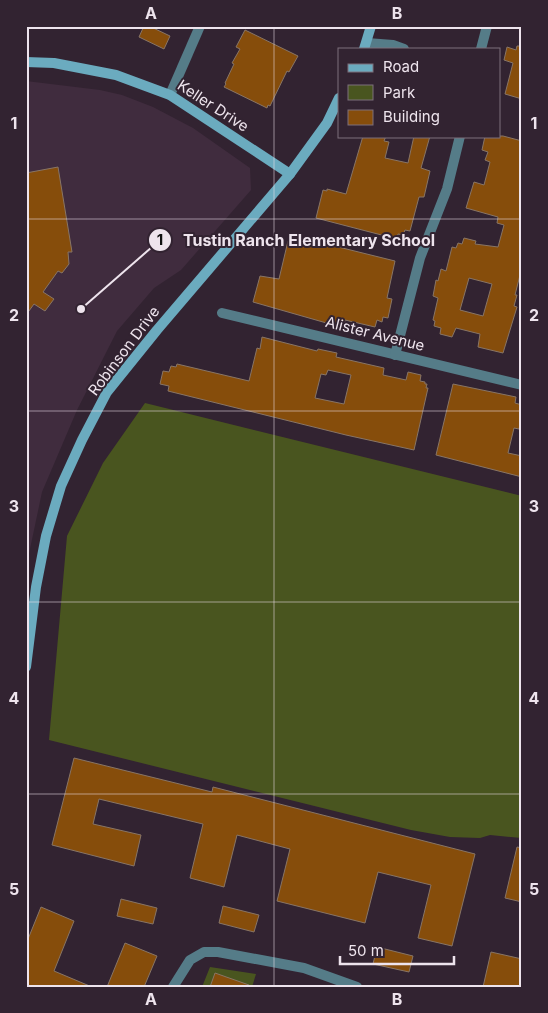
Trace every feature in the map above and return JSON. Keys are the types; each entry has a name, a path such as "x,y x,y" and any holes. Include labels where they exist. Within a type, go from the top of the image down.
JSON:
{"street":[{"path":"170,95 200,26"},
{"path":"371,26 368,47 392,45 401,48"},
{"path":"482,48 487,26"},
{"name":"Keller Drive","path":"26,62 54,63 116,75 170,95 290,174"},
{"name":"Robinson Drive","path":"26,667 36,587 46,536 61,486 107,392 157,330 290,174 327,123 338,100"},
{"path":"395,355 420,258 447,189 460,138"},
{"name":"Alister Avenue","path":"222,313 522,385"},
{"path":"173,987 190,960 204,952 218,952 304,968 357,987"}],"shaded area":[{"path":"26,81 100,90 122,95 153,107 193,128 250,168 251,190 181,270 154,288 117,331 77,410 42,492 26,568"}],"green space":[{"path":"145,403 522,496 522,838 490,835 480,838 450,837 411,830 49,740 67,536 103,463"},
{"path":"210,967 256,974 252,987 202,987"}],"building":[{"path":"144,26 149,26 170,36 164,49 139,37"},
{"path":"245,30 298,56 289,72 287,71 270,106 268,105 267,108 224,87 234,64 232,63 240,49 236,47"},
{"path":"517,46 522,46 522,99 505,94 513,63 504,60 507,47 516,50"},
{"path":"500,136 503,136 522,141 522,267 515,295 517,295 514,306 517,307 503,353 478,347 480,334 456,328 452,337 440,334 441,328 434,326 435,321 433,320 438,298 433,296 436,280 438,281 441,269 446,271 452,247 456,248 458,243 462,244 464,238 476,241 475,244 498,247 504,225 497,223 498,217 466,208 474,182 484,185 490,162 485,160 488,152 482,150 485,138 500,138","holes":["469,278 492,284 483,316 460,310"]},
{"path":"362,138 385,138 384,141 389,142 385,158 408,163 414,138 429,138 421,168 430,171 424,197 419,197 410,231 405,230 403,235 398,234 397,239 316,218 323,190 327,191 327,189 346,194"},
{"path":"58,167 72,252 68,252 69,264 62,273 58,271 43,292 54,299 45,311 34,304 26,315 26,173"},
{"path":"294,236 395,261 387,298 392,299 388,318 383,317 382,322 377,320 375,327 345,320 344,326 337,326 253,302 260,276 279,279 288,241 292,242"},
{"path":"262,337 317,351 318,349 337,353 336,357 384,368 383,375 406,380 408,372 421,375 420,381 425,382 427,384 426,388 428,388 414,450 168,391 169,386 160,384 163,371 169,372 171,366 176,367 177,364 249,381 257,348 260,349","holes":["328,370 351,375 344,404 315,398 321,374 326,375"]},
{"path":"453,384 516,397 515,403 522,405 519,429 514,428 508,453 522,456 522,477 436,455"},
{"path":"74,758 212,792 213,787 475,854 452,946 418,938 431,885 378,872 365,923 277,901 290,849 237,835 224,887 190,878 203,824 99,799 93,824 141,835 134,866 52,845"},
{"path":"517,847 522,848 522,902 505,898"},
{"path":"121,899 157,908 153,924 117,916"},
{"path":"223,906 259,915 254,932 219,923"},
{"path":"41,907 74,921 54,971 92,987 26,987 26,944"},
{"path":"125,943 157,956 144,987 107,987"},
{"path":"377,947 413,956 409,972 373,964"},
{"path":"491,952 522,959 522,987 483,987"},
{"path":"215,973 249,985 248,987 210,987"}],"place":[{"name":"Tustin Ranch Elementary School","path":"81,309"}]}
